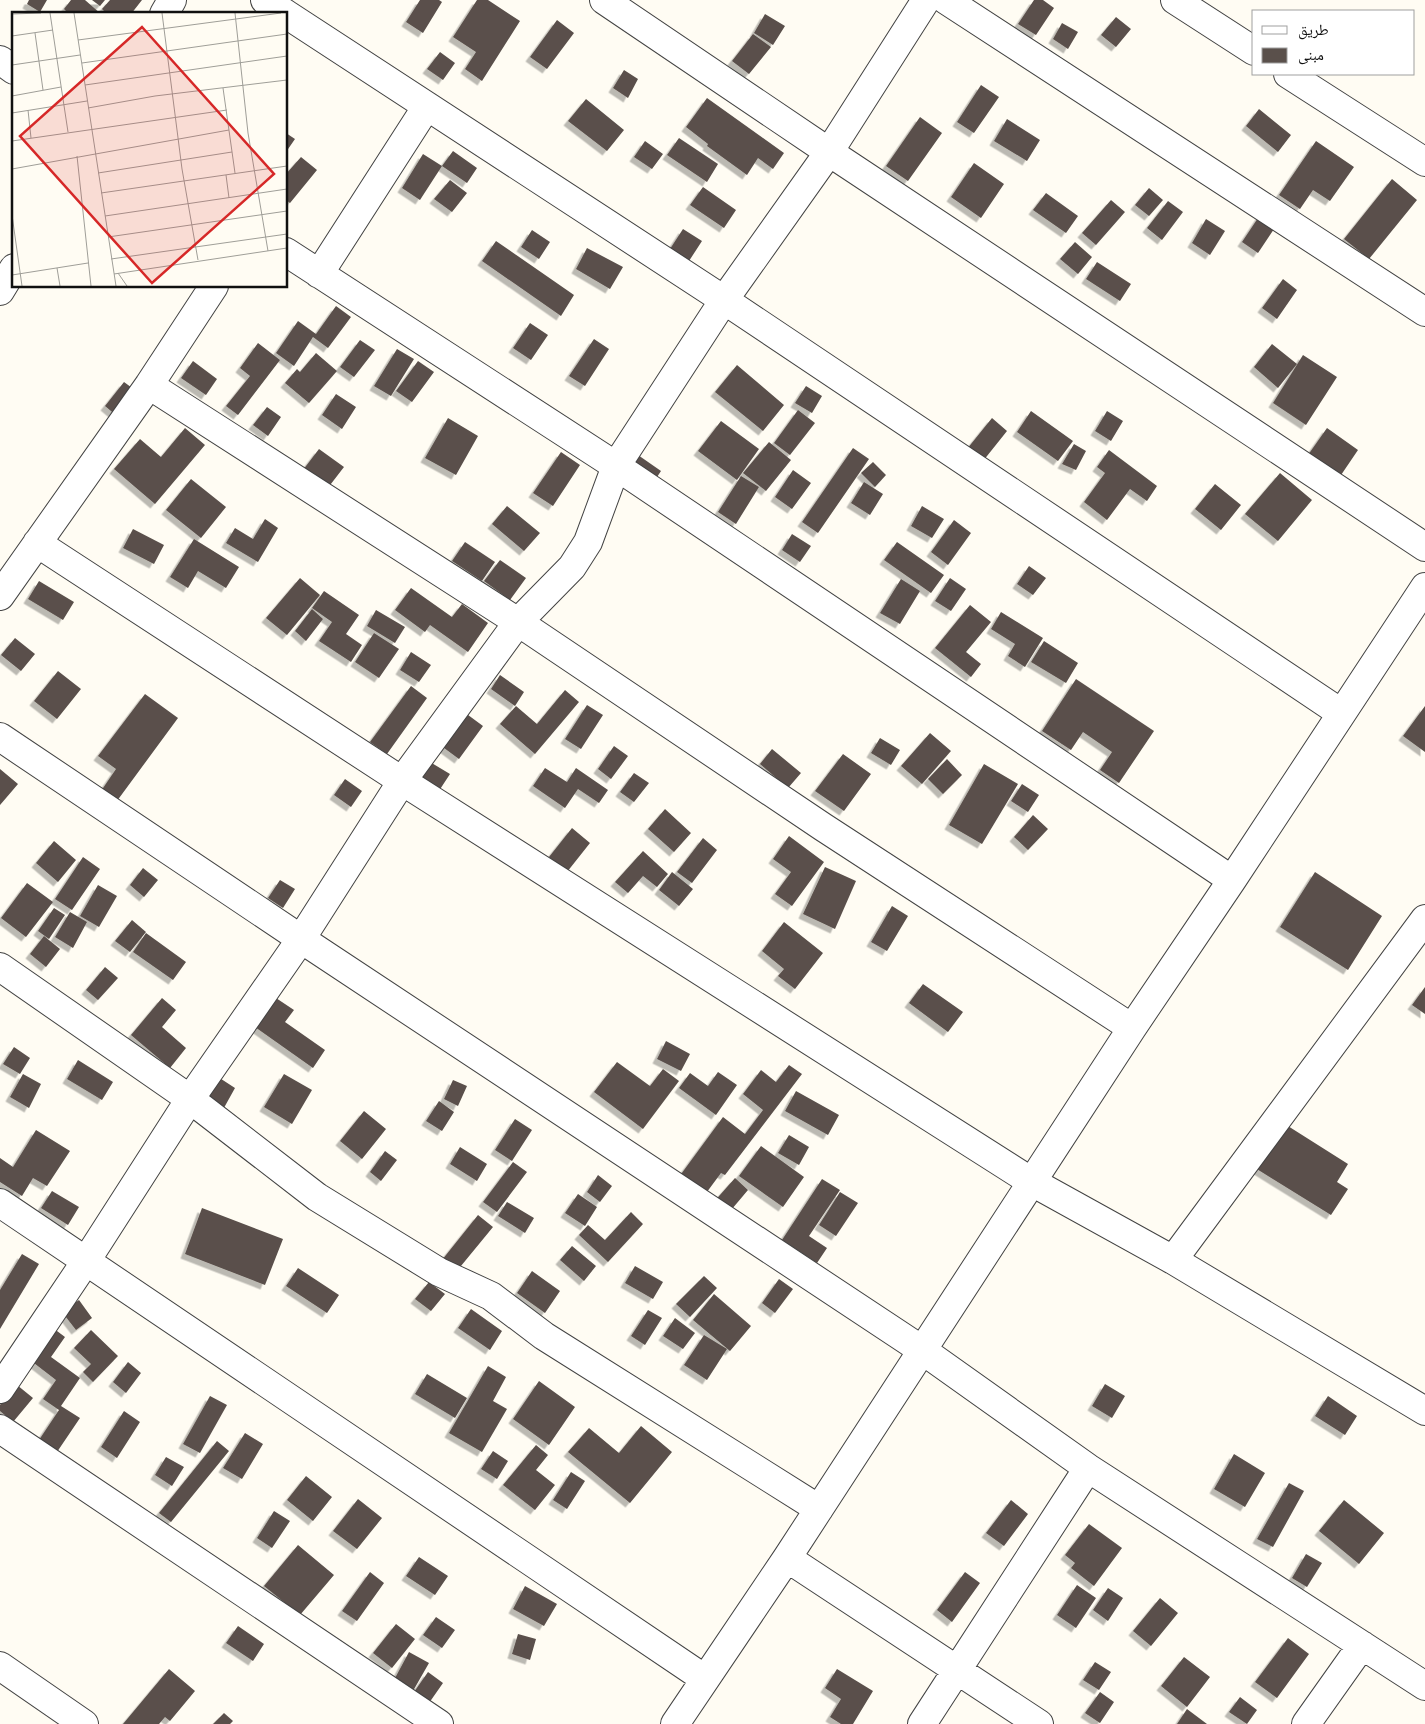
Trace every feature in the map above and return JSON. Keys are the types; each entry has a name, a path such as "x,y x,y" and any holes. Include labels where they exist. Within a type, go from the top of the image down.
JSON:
{"street":[{"path":"165,12 172,0"},
{"path":"265,0 283,12"},
{"path":"604,0 829,152 1425,547"},
{"path":"0,1389 86,1261 190,1099 301,939 402,781 518,622 572,567 588,542 616,466 724,300 829,152 926,0"},
{"path":"946,0 1425,312"},
{"path":"1175,0 1252,50"},
{"path":"288,15 724,300 1340,713"},
{"path":"0,60 12,69"},
{"path":"1290,75 1425,162"},
{"path":"319,274 427,106"},
{"path":"288,253 616,466 1232,880"},
{"path":"0,291 12,271"},
{"path":"0,596 150,385 213,288"},
{"path":"150,385 518,622 823,827 1132,1028"},
{"path":"37,543 402,781 1032,1182 1173,1260 1425,1411"},
{"path":"675,1724 788,1558 818,1509 1132,1028 1425,587"},
{"path":"0,737 301,939 922,1350 1088,1468 1425,1686"},
{"path":"1173,1260 1425,919"},
{"path":"0,967 190,1099 317,1197 439,1272 491,1296 544,1336 818,1509"},
{"path":"0,1203 705,1679"},
{"path":"0,1429 439,1724"},
{"path":"922,1724 1088,1468"},
{"path":"788,1558 1039,1724"},
{"path":"1306,1724 1362,1645"},
{"path":"0,1666 84,1724"}],"building":[{"path":"29,0 47,0 40,12 27,4"},
{"path":"71,0 85,0 99,12 67,12 64,9"},
{"path":"92,0 105,0 100,6"},
{"path":"110,0 142,0 133,12 105,12 102,9"},
{"path":"420,0 439,0 442,2 423,33 406,22"},
{"path":"477,0 488,0 520,21 482,81 465,69 476,52 453,37"},
{"path":"1034,0 1043,0 1054,8 1036,35 1018,24"},
{"path":"765,14 785,26 773,45 754,33"},
{"path":"1116,17 1131,29 1116,47 1101,35"},
{"path":"557,20 574,33 547,69 530,57"},
{"path":"1062,23 1078,32 1068,49 1053,39"},
{"path":"753,34 771,47 749,74 732,61"},
{"path":"440,52 455,63 443,80 427,69"},
{"path":"624,70 638,79 628,98 613,88"},
{"path":"981,85 999,97 974,133 957,122"},
{"path":"707,98 784,153 773,169 758,158 747,175 707,146 708,144 686,127"},
{"path":"586,99 624,130 607,151 568,121"},
{"path":"1259,109 1291,135 1278,152 1246,126"},
{"path":"920,117 942,133 908,181 886,166"},
{"path":"1007,119 1040,140 1027,161 994,141"},
{"path":"288,134 295,139 288,149"},
{"path":"679,138 718,164 707,182 667,155"},
{"path":"645,141 663,154 652,169 634,157"},
{"path":"1316,141 1354,167 1330,201 1313,190 1300,209 1279,195"},
{"path":"453,151 477,168 467,183 442,166"},
{"path":"423,154 442,166 420,200 402,188"},
{"path":"301,157 317,170 290,203 288,202 288,172"},
{"path":"974,163 1004,184 981,218 951,197"},
{"path":"1392,179 1417,200 1369,259 1344,239"},
{"path":"450,180 467,193 452,212 434,199"},
{"path":"703,187 736,210 724,228 690,205"},
{"path":"1149,188 1163,200 1149,216 1135,205"},
{"path":"1046,193 1078,216 1066,233 1033,210"},
{"path":"1111,200 1125,212 1096,245 1082,233"},
{"path":"1168,201 1183,212 1162,240 1147,228"},
{"path":"1260,215 1276,226 1258,253 1242,242"},
{"path":"1206,219 1225,231 1210,255 1192,243"},
{"path":"683,229 702,241 689,261 670,249"},
{"path":"532,230 550,242 539,259 521,247"},
{"path":"496,241 574,295 561,316 482,261"},
{"path":"1075,242 1092,257 1078,274 1060,259"},
{"path":"587,248 623,267 610,289 576,269"},
{"path":"1097,262 1131,284 1120,301 1086,279"},
{"path":"1283,279 1297,290 1277,319 1262,308"},
{"path":"336,306 351,317 328,348 313,337 294,366 276,353 298,321 316,334"},
{"path":"530,323 548,335 531,360 513,348"},
{"path":"594,339 609,349 585,386 569,376"},
{"path":"360,340 375,350 354,377 340,367"},
{"path":"258,343 280,360 238,415 226,406 250,376 240,368"},
{"path":"1272,344 1297,364 1278,388 1254,367"},
{"path":"397,349 414,359 391,396 374,386"},
{"path":"316,353 337,371 309,403 285,383 297,369 300,372"},
{"path":"1303,355 1337,377 1306,425 1273,403"},
{"path":"193,361 217,379 206,395 181,378"},
{"path":"418,361 434,372 412,402 396,391"},
{"path":"737,365 784,405 763,431 715,392"},
{"path":"124,382 143,396 123,421 105,406"},
{"path":"806,386 822,396 812,413 795,403"},
{"path":"336,394 356,407 342,429 322,415"},
{"path":"267,407 281,417 268,436 253,425"},
{"path":"798,410 815,423 790,455 774,443"},
{"path":"1031,411 1073,441 1058,461 1017,432"},
{"path":"1107,411 1123,421 1111,441 1095,431"},
{"path":"448,418 478,436 456,475 425,458"},
{"path":"992,418 1007,431 983,461 967,449"},
{"path":"721,421 759,449 737,480 698,451"},
{"path":"185,428 205,445 155,504 114,469 140,439 161,457"},
{"path":"1327,428 1358,450 1339,478 1308,455"},
{"path":"769,442 791,460 766,491 743,473"},
{"path":"1074,444 1086,451 1076,470 1062,464"},
{"path":"853,448 869,459 818,533 802,522"},
{"path":"319,449 344,467 327,489 303,470"},
{"path":"1109,450 1157,486 1147,501 1130,489 1107,520 1084,502 1105,473 1097,467"},
{"path":"561,452 580,465 553,506 533,493"},
{"path":"638,455 661,471 649,489 626,474"},
{"path":"873,462 886,475 875,487 861,473"},
{"path":"793,470 811,483 792,509 775,497"},
{"path":"1280,473 1312,500 1278,541 1245,514"},
{"path":"741,476 759,487 736,524 718,512"},
{"path":"191,479 226,507 201,538 166,510"},
{"path":"864,482 883,494 870,515 851,503"},
{"path":"1215,484 1241,505 1221,530 1195,509"},
{"path":"507,506 540,533 524,551 492,524"},
{"path":"922,506 944,519 932,538 911,526"},
{"path":"265,519 278,528 258,562 226,543 235,528 253,539"},
{"path":"954,520 971,533 948,565 931,552"},
{"path":"133,529 164,545 154,564 123,548"},
{"path":"792,534 811,546 800,562 782,550"},
{"path":"194,539 239,567 226,588 198,571 188,588 170,577"},
{"path":"465,542 495,562 482,581 452,561"},
{"path":"897,542 944,575 931,593 884,560"},
{"path":"500,560 526,578 510,600 484,581"},
{"path":"1029,566 1046,578 1033,595 1017,584"},
{"path":"300,578 320,595 287,635 266,618"},
{"path":"950,578 966,589 951,611 935,601"},
{"path":"901,579 920,591 900,624 880,613"},
{"path":"39,581 74,602 63,620 28,599"},
{"path":"411,588 452,617 462,604 488,623 468,652 430,625 425,632 395,610"},
{"path":"324,591 359,615 346,634 362,645 351,662 319,641 332,622 312,608"},
{"path":"970,605 991,622 966,652 981,664 971,677 935,648"},
{"path":"312,609 323,619 306,641 295,631"},
{"path":"376,610 405,627 395,643 367,626"},
{"path":"1001,612 1043,638 1025,667 1008,656 1015,644 991,629"},
{"path":"374,633 399,649 379,678 355,662"},
{"path":"15,638 35,654 21,671 1,655"},
{"path":"1044,641 1078,663 1066,683 1031,662"},
{"path":"411,652 431,665 419,682 400,670"},
{"path":"58,671 81,689 57,719 34,701"},
{"path":"500,675 524,692 515,706 491,689"},
{"path":"1076,679 1154,731 1119,783 1100,770 1112,752 1083,732 1071,750 1042,731"},
{"path":"411,686 427,698 387,754 370,742"},
{"path":"565,690 579,702 535,754 500,724 516,706 537,724"},
{"path":"145,694 178,718 114,805 99,794 116,769 98,756"},
{"path":"587,705 603,715 581,749 565,739"},
{"path":"1425,706 1425,752 1403,736"},
{"path":"464,712 483,726 459,759 440,745"},
{"path":"930,733 951,751 922,784 901,766"},
{"path":"880,738 900,750 891,765 871,753"},
{"path":"614,746 628,756 611,779 598,769"},
{"path":"772,749 801,773 788,788 760,764"},
{"path":"843,754 871,774 844,811 815,791"},
{"path":"947,759 962,775 943,794 928,779"},
{"path":"430,762 450,774 433,800 414,787"},
{"path":"984,764 1018,784 982,844 949,825"},
{"path":"545,768 567,782 576,768 608,790 599,803 578,789 565,808 533,786"},
{"path":"0,769 18,784 0,805"},
{"path":"634,773 649,783 634,802 620,792"},
{"path":"345,779 362,791 351,807 334,795"},
{"path":"1022,784 1039,795 1028,812 1011,801"},
{"path":"665,809 691,833 674,852 648,829"},
{"path":"1033,815 1048,829 1028,850 1014,837"},
{"path":"572,828 590,843 567,872 549,857"},
{"path":"789,836 824,862 792,906 775,894 791,872 773,859"},
{"path":"703,838 717,850 692,883 677,872"},
{"path":"54,841 76,860 58,882 36,863"},
{"path":"643,851 668,874 657,887 643,876 628,893 615,882"},
{"path":"83,857 100,869 72,910 55,899"},
{"path":"825,867 856,881 835,929 803,914"},
{"path":"143,868 158,880 144,897 130,885"},
{"path":"672,872 693,889 679,906 659,890"},
{"path":"1315,872 1382,916 1348,970 1280,927"},
{"path":"280,880 295,889 283,908 268,898"},
{"path":"27,883 53,902 26,937 1,918"},
{"path":"98,885 117,896 99,927 80,916"},
{"path":"892,906 908,916 887,951 871,942"},
{"path":"54,908 65,915 49,939 38,931"},
{"path":"70,912 87,922 73,948 55,937"},
{"path":"132,920 146,932 130,952 115,941"},
{"path":"784,922 823,953 795,989 778,976 784,969 762,951"},
{"path":"146,933 186,962 173,980 133,952"},
{"path":"44,936 60,949 46,967 30,954"},
{"path":"105,967 118,978 98,1000 86,990"},
{"path":"923,984 963,1012 948,1032 909,1003"},
{"path":"1425,987 1425,1014 1412,1005"},
{"path":"162,998 176,1010 162,1027 186,1048 170,1068 131,1035"},
{"path":"276,998 294,1010 285,1022 325,1050 313,1068 255,1027"},
{"path":"666,1041 690,1054 681,1071 657,1059"},
{"path":"14,1047 30,1058 20,1074 3,1064"},
{"path":"78,1060 113,1082 102,1100 67,1079"},
{"path":"617,1062 650,1086 663,1069 679,1081 643,1129 594,1092"},
{"path":"789,1065 802,1074 725,1175 721,1173 701,1200 676,1181 723,1117 745,1134 763,1110 743,1094 761,1070 776,1082"},
{"path":"718,1072 737,1085 716,1115 679,1088 690,1073 708,1086"},
{"path":"23,1074 41,1084 29,1108 10,1097"},
{"path":"284,1074 312,1090 292,1124 264,1107"},
{"path":"215,1075 235,1088 220,1115 199,1103"},
{"path":"453,1080 467,1086 458,1106 444,1099"},
{"path":"796,1091 839,1115 828,1135 785,1111"},
{"path":"439,1101 454,1112 442,1131 426,1121"},
{"path":"364,1111 386,1129 362,1159 340,1141"},
{"path":"515,1119 532,1130 512,1161 495,1150"},
{"path":"1280,1121 1348,1164 1337,1182 1348,1189 1331,1215 1252,1166"},
{"path":"36,1130 70,1151 47,1186 33,1178 22,1196 0,1182 0,1158 13,1167"},
{"path":"789,1135 809,1147 799,1165 778,1153"},
{"path":"761,1146 804,1177 783,1207 739,1176"},
{"path":"460,1147 487,1164 477,1181 450,1164"},
{"path":"385,1151 397,1160 381,1181 370,1172"},
{"path":"513,1162 527,1172 497,1212 483,1202"},
{"path":"598,1175 612,1186 600,1202 587,1192"},
{"path":"735,1178 748,1190 726,1216 712,1204"},
{"path":"822,1179 840,1190 809,1236 827,1248 817,1263 782,1240"},
{"path":"52,1191 79,1207 68,1225 41,1208"},
{"path":"840,1192 858,1203 836,1236 819,1225"},
{"path":"578,1194 597,1207 585,1226 565,1213"},
{"path":"507,1202 534,1218 525,1233 498,1216"},
{"path":"202,1208 283,1239 265,1285 185,1254"},
{"path":"631,1212 643,1224 608,1262 579,1235 588,1225 605,1240"},
{"path":"478,1215 493,1227 456,1272 442,1260"},
{"path":"572,1246 596,1266 584,1281 560,1260"},
{"path":"22,1254 39,1264 0,1329 0,1290"},
{"path":"635,1266 663,1282 653,1299 625,1283"},
{"path":"298,1268 339,1295 327,1313 286,1286"},
{"path":"532,1271 560,1291 545,1313 517,1293"},
{"path":"704,1276 717,1288 690,1317 676,1304"},
{"path":"779,1279 793,1289 775,1313 762,1303"},
{"path":"429,1282 445,1294 431,1311 415,1299"},
{"path":"714,1294 751,1326 730,1351 693,1320"},
{"path":"79,1300 92,1318 76,1330 62,1312"},
{"path":"471,1309 502,1331 490,1350 458,1328"},
{"path":"648,1310 662,1318 645,1345 631,1336"},
{"path":"675,1318 695,1333 683,1349 663,1336"},
{"path":"53,1328 65,1337 51,1357 80,1378 61,1406 80,1418 57,1452 39,1440 59,1410 43,1399 56,1380 30,1360"},
{"path":"91,1330 118,1356 93,1382 83,1372 91,1364 74,1348"},
{"path":"704,1335 727,1349 707,1380 684,1365"},
{"path":"128,1362 141,1373 126,1393 113,1382"},
{"path":"488,1366 506,1377 493,1401 507,1409 482,1452 449,1433"},
{"path":"427,1374 467,1398 455,1418 415,1394"},
{"path":"539,1381 575,1407 549,1445 513,1419"},
{"path":"1105,1384 1125,1396 1112,1418 1092,1406"},
{"path":"17,1385 33,1398 13,1422 0,1411 0,1405"},
{"path":"210,1396 227,1405 200,1453 183,1444"},
{"path":"1328,1396 1357,1416 1345,1435 1315,1416"},
{"path":"124,1411 140,1422 117,1458 101,1447"},
{"path":"641,1426 672,1452 630,1503 568,1452 589,1428 619,1453"},
{"path":"245,1433 263,1444 242,1479 223,1468"},
{"path":"217,1441 229,1451 171,1522 159,1513"},
{"path":"536,1445 548,1455 536,1470 555,1485 535,1510 503,1485"},
{"path":"493,1451 508,1461 497,1479 481,1469"},
{"path":"1234,1454 1265,1473 1245,1507 1214,1489"},
{"path":"166,1457 184,1467 172,1486 155,1475"},
{"path":"571,1472 585,1481 567,1509 553,1500"},
{"path":"306,1476 332,1497 313,1521 287,1500"},
{"path":"1289,1483 1304,1491 1273,1547 1257,1539"},
{"path":"358,1499 382,1518 357,1549 333,1531"},
{"path":"1011,1500 1028,1514 1004,1546 986,1533"},
{"path":"1344,1500 1384,1533 1359,1564 1319,1531"},
{"path":"274,1511 290,1521 272,1548 257,1538"},
{"path":"1089,1524 1122,1548 1094,1586 1071,1568 1075,1563 1065,1555"},
{"path":"298,1545 334,1575 300,1615 264,1586"},
{"path":"1306,1554 1322,1563 1307,1587 1292,1578"},
{"path":"419,1557 448,1576 435,1595 406,1576"},
{"path":"370,1572 384,1583 357,1621 342,1611"},
{"path":"965,1572 980,1583 952,1622 937,1610"},
{"path":"1077,1585 1096,1598 1076,1628 1057,1615"},
{"path":"525,1586 557,1604 544,1626 513,1609"},
{"path":"1108,1588 1123,1598 1108,1621 1093,1610"},
{"path":"1160,1598 1178,1613 1151,1646 1133,1631"},
{"path":"436,1617 455,1630 442,1648 423,1635"},
{"path":"396,1624 415,1639 392,1668 373,1653"},
{"path":"238,1626 264,1644 253,1661 226,1643"},
{"path":"518,1634 536,1639 530,1660 512,1654"},
{"path":"1288,1638 1309,1654 1277,1698 1255,1682"},
{"path":"409,1652 429,1663 413,1691 394,1680"},
{"path":"1184,1657 1210,1677 1187,1707 1161,1686"},
{"path":"1095,1662 1111,1672 1099,1690 1083,1680"},
{"path":"169,1669 195,1691 170,1721 165,1717 159,1724 123,1724"},
{"path":"837,1669 873,1691 853,1724 841,1724 830,1717 841,1699 825,1688"},
{"path":"428,1672 443,1683 429,1703 414,1692"},
{"path":"1100,1692 1114,1702 1100,1723 1085,1713"},
{"path":"1240,1697 1257,1710 1247,1724 1229,1712"},
{"path":"1187,1709 1207,1724 1177,1724"},
{"path":"224,1713 233,1721 230,1724 213,1724"}]}
